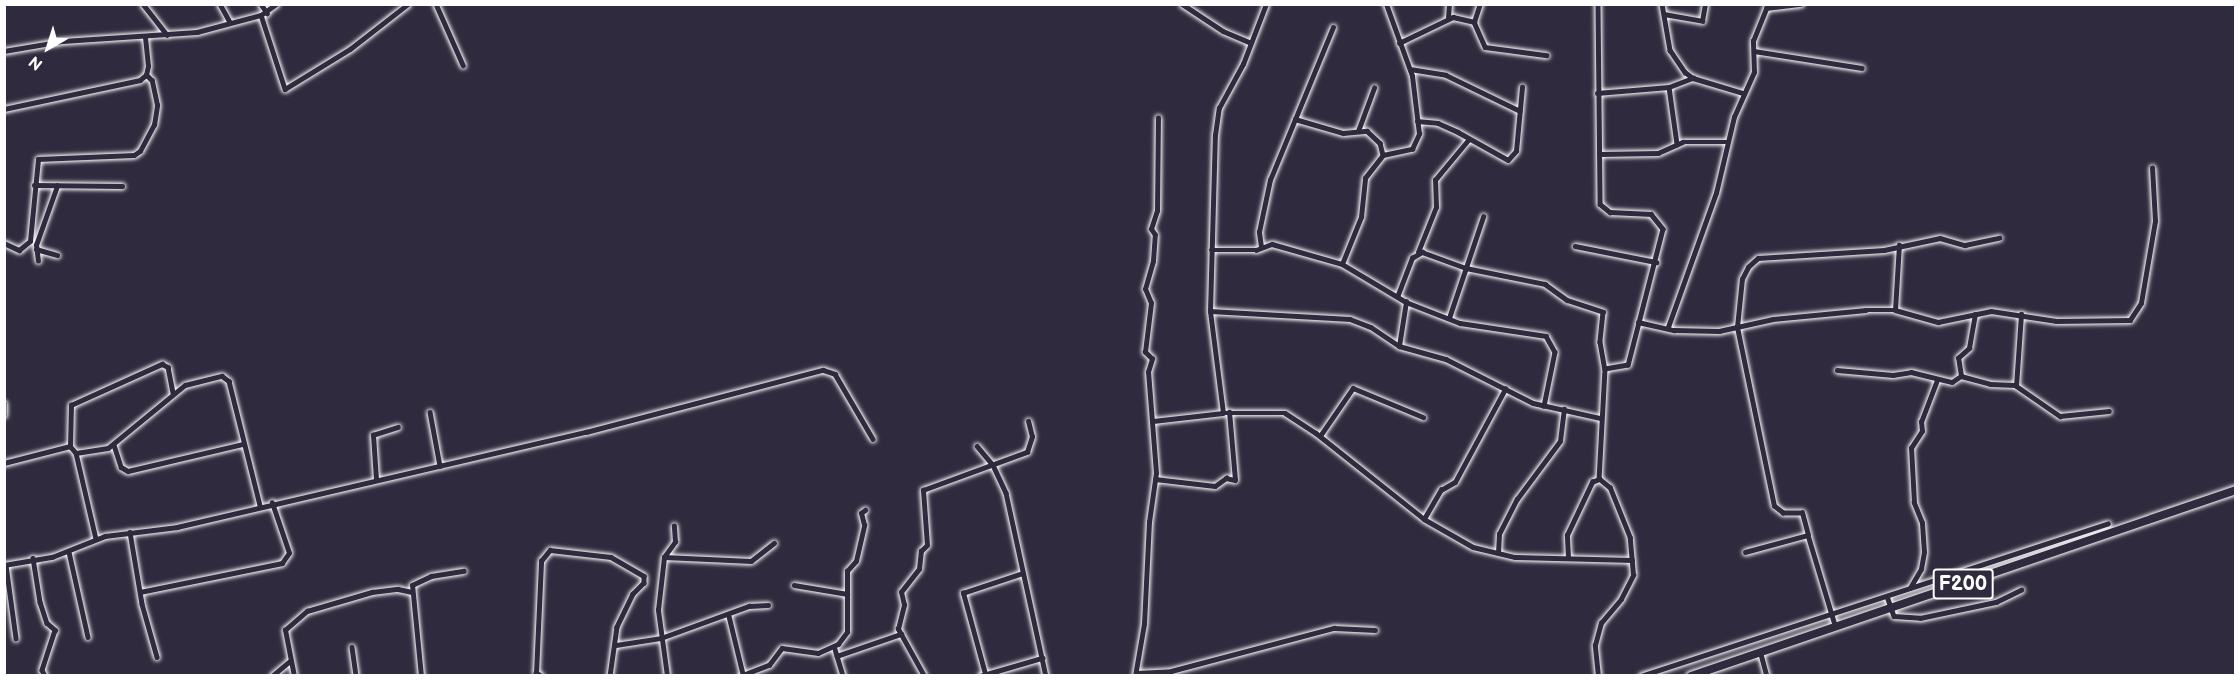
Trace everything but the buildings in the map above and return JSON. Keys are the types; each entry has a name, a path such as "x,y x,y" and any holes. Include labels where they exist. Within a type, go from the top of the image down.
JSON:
{"main road":[{"name":"F200","path":"1691,675 1761,654 1835,625 1892,609 2235,490"}],"street":[{"path":"143,4 167,36"},
{"path":"220,4 230,22"},
{"path":"261,4 285,89 350,50 408,4"},
{"path":"4,51 63,41 167,36 264,14 276,4"},
{"path":"436,4 463,65"},
{"path":"1182,4 1213,26 1251,43"},
{"path":"1155,479 1215,486 1226,478 1235,480 1210,311 1217,120 1266,4"},
{"path":"1342,264 1361,218 1365,178 1383,155 1412,149 1419,134 1410,69 1386,4"},
{"path":"1448,18 1449,4"},
{"path":"1480,4 1474,22 1485,47 1546,55"},
{"path":"1598,4 1597,93 1600,204 1604,210 1651,214 1661,222 1663,229 1628,365 1605,369"},
{"path":"1662,4 1670,50 1693,78 1743,93"},
{"path":"1664,14 1702,21 1705,4"},
{"path":"1668,327 1713,203 1727,142 1743,93 1754,72 1753,41 1767,6 1801,4"},
{"path":"1400,43 1448,18 1474,22"},
{"path":"1261,247 1259,232 1270,180 1333,27"},
{"path":"4,243 19,250 28,245 37,164 43,156 134,155 140,151 154,126 157,105 152,81 146,75 145,38"},
{"path":"1754,51 1862,68"},
{"path":"1410,69 1446,75 1520,111"},
{"path":"4,109 119,86 146,75"},
{"path":"1597,93 1669,87 1693,78"},
{"path":"1418,121 1438,123 1508,160 1516,151 1522,87"},
{"path":"1669,87 1677,144"},
{"path":"1358,131 1374,88"},
{"path":"1158,118 1157,210 1151,229 1152,261 1145,289 1151,303 1145,352 1152,359 1148,372 1155,479 1149,522 1144,624 1135,674 1171,671 1334,628 1375,630"},
{"path":"1295,119 1343,133 1358,131 1374,136 1383,155"},
{"path":"1397,297 1418,252 1426,224 1436,207 1435,180 1469,139"},
{"path":"1599,154 1658,153 1677,144 1727,142"},
{"path":"1638,322 1689,332 1737,327 1818,313 1895,310 1938,322 1991,311 2070,322 2111,322 2136,316 2155,221 2152,168"},
{"path":"34,185 122,186"},
{"path":"38,261 36,249 57,186"},
{"path":"1449,318 1483,217"},
{"path":"1835,625 1802,513 1784,513 1774,506 1737,327 1742,279 1758,258 1863,252 1940,238 1965,245 1999,238"},
{"path":"1211,250 1250,251 1272,244 1342,264 1406,302 1465,325 1519,330 1550,339 1555,352 1544,406"},
{"path":"1895,310 1899,245"},
{"path":"1575,246 1656,262"},
{"path":"36,249 57,255"},
{"path":"1418,252 1466,268 1545,284 1567,300 1603,312 1600,342 1605,369 1600,418 1599,479"},
{"path":"1398,346 1406,302"},
{"path":"1210,311 1350,320 1371,327 1398,346 1446,359 1544,406 1600,418"},
{"path":"2016,386 2021,314"},
{"path":"1961,376 1958,358 1969,348 1975,315"},
{"path":"96,539 76,453 70,446 71,405 162,364 168,367 173,393"},
{"path":"16,638 5,565 69,552 96,539 177,526 440,466 828,369 835,374 873,439"},
{"path":"1837,370 1893,375 1911,372 1952,382 1961,376 2016,386 2060,416 2109,411"},
{"path":"76,453 114,445 173,393 197,381 225,377 260,506"},
{"path":"1910,588 1921,569 1923,552 1922,523 1914,503 1911,448 1922,431 1923,414 1937,380"},
{"path":"1320,436 1353,388 1424,417"},
{"path":"1424,519 1441,490 1455,482 1464,468 1505,389"},
{"path":"4,403 4,415"},
{"path":"1498,553 1499,534 1517,499 1560,441 1564,409"},
{"path":"430,412 440,466"},
{"path":"1153,422 1226,412 1285,413 1320,436 1424,519 1473,547 1498,553 1632,560"},
{"path":"924,675 898,629 904,605 901,592 920,569 921,550 927,544 923,490 993,465 1009,456 1027,452 1032,437 1028,421"},
{"path":"376,479 373,435 398,427"},
{"path":"114,445 121,466 128,471 243,444"},
{"path":"4,463 70,446"},
{"path":"977,446 993,465 1006,493 1046,675"},
{"path":"1568,557 1567,535 1592,482 1599,479"},
{"path":"1598,675 1596,645 1601,623 1614,610 1633,575 1630,538 1610,488 1599,479"},
{"path":"140,591 282,563 288,553 272,503"},
{"path":"729,616 741,675 770,665 782,648 818,653 835,649 847,632 847,571 856,561 864,525 861,513 865,510"},
{"path":"1641,675 2108,523"},
{"path":"667,675 658,609 664,557 675,542 674,526"},
{"path":"130,532 140,591 157,657"},
{"path":"1745,552 1808,535"},
{"path":"664,557 751,561 774,543"},
{"path":"542,675 536,673 537,624 541,561 549,549 611,557 644,576 644,583 633,594 617,627 610,675"},
{"path":"69,552 88,636"},
{"path":"33,558 40,602 47,623 55,630 42,670 45,675"},
{"path":"421,675 412,592 417,580 464,571"},
{"path":"1023,573 963,593 982,675 1042,658"},
{"path":"794,585 848,594"},
{"path":"294,675 285,630 307,611 372,591 398,589 412,592"},
{"path":"1887,596 1894,616 1920,618 1996,602 2021,590"},
{"path":"616,645 661,639 729,616 749,606 768,605"},
{"path":"837,656 901,634"},
{"path":"352,647 356,675"},
{"path":"835,649 843,675"},
{"path":"1761,654 1767,675"},
{"path":"272,675 290,661"}]}
